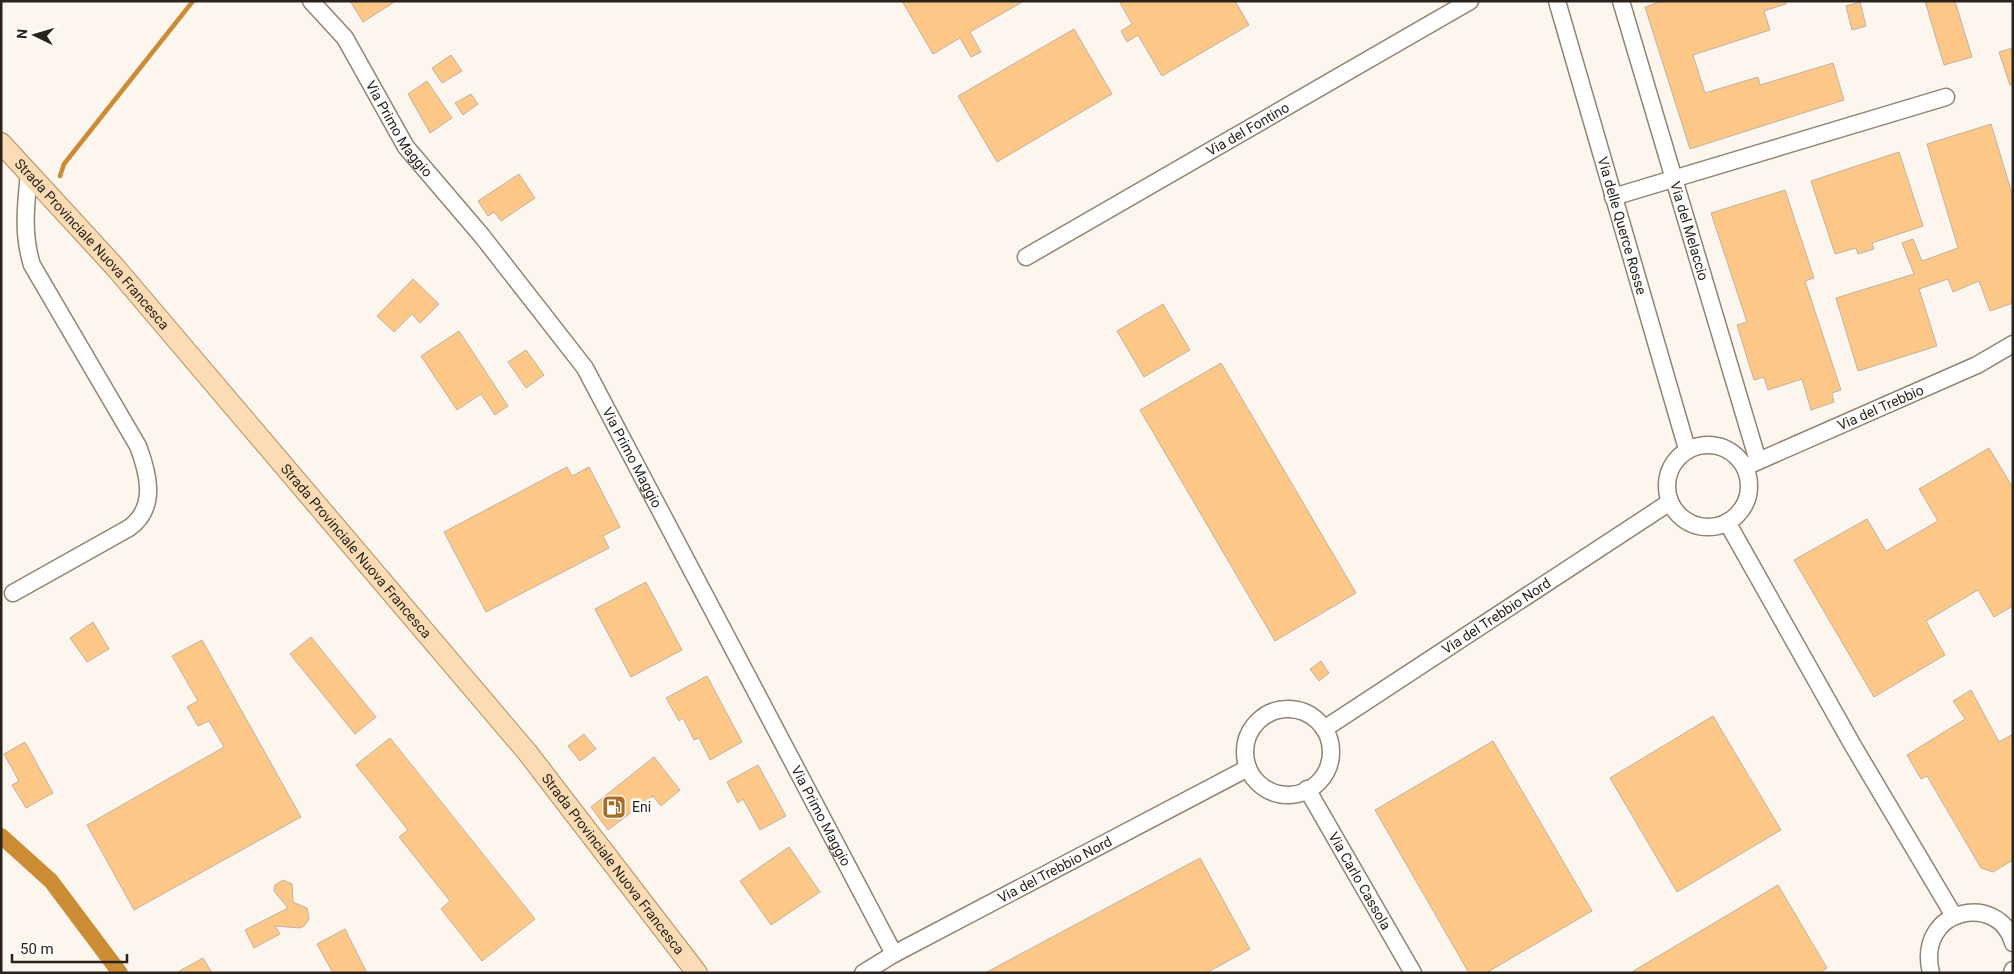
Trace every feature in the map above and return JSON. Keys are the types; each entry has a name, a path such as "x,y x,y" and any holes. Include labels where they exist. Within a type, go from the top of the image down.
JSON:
{"main road":[{"name":"Strada Provinciale Nuova Francesca","path":"1,143 115,267 527,752 696,973"}],"street":[{"name":"Via Primo Maggio","path":"311,1 345,38 406,147 482,236 585,368 894,954"},
{"name":"Via del Fontino","path":"1026,257 1470,1"},
{"name":"Via delle Querce Rosse","path":"1557,1 1687,449"},
{"name":"Via del Melaccio","path":"1621,1 1674,179 1752,464"},
{"path":"1613,197 1946,97"},
{"path":"13,593 129,528 144,513 148,500 146,467 138,446 32,264 26,246 24,227 29,173"},
{"name":"Via del Trebbio","path":"1752,464 1977,365 2013,344"},
{"path":"1704,444 1716,445 1728,449 1752,464 1749,492 1745,504 1738,515 1727,522 1714,527 1701,527 1682,518 1670,502 1666,490 1667,476 1672,464 1687,449 1704,444"},
{"name":"Via del Trebbio Nord","path":"1324,729 1670,502"},
{"path":"1727,522 1852,744 1954,916"},
{"path":"1280,709 1293,709 1305,712 1316,719 1324,729 1329,742 1330,756 1322,775 1307,790 1290,794 1273,792 1262,786 1248,768 1246,742 1250,731 1258,720 1268,713 1280,709"},
{"name":"Via del Trebbio Nord","path":"863,973 894,954 1248,768"},
{"name":"Via Carlo Cassola","path":"1307,790 1413,973"},
{"path":"1931,973 1928,960 1929,946 1934,934 1942,923 1954,916 1967,913 1987,916 2004,927 2012,940"}],"building":[{"path":"350,1 396,1 363,22"},
{"path":"902,1 1024,1 970,32 981,52 971,57 960,38 933,54"},
{"path":"1119,1 1235,1 1249,25 1162,76 1138,35 1127,42 1121,31 1132,24"},
{"path":"1662,1 1786,1 1786,4 1764,11 1770,30 1693,55 1705,93 1758,77 1760,85 1833,63 1844,100 1690,149 1645,7"},
{"path":"1925,1 1955,1 1972,57 1944,65"},
{"path":"1860,2 1866,26 1852,30 1846,6"},
{"path":"1074,29 1112,94 997,162 958,96"},
{"path":"2013,48 2013,85 2010,85 1999,52"},
{"path":"451,55 462,71 442,83 432,68"},
{"path":"427,81 452,118 430,133 408,94"},
{"path":"471,94 478,104 463,115 455,103"},
{"path":"1991,124 2013,197 2013,303 1990,311 1979,281 1953,292 1948,279 1919,289 1937,346 1858,371 1836,298 1914,274 1902,243 1913,239 1922,261 1958,248 1927,144"},
{"path":"1899,152 1923,226 1872,243 1874,249 1858,254 1856,248 1835,254 1811,181"},
{"path":"519,174 535,198 501,221 494,212 488,216 478,201"},
{"path":"1785,190 1814,278 1805,281 1841,390 1832,393 1834,402 1811,410 1802,379 1768,390 1764,377 1754,380 1737,325 1747,322 1711,213"},
{"path":"413,279 439,304 420,323 412,314 394,332 377,316"},
{"path":"1163,304 1190,350 1144,377 1117,331"},
{"path":"459,331 508,406 495,415 481,394 457,410 421,356"},
{"path":"526,350 544,375 526,388 508,362"},
{"path":"1221,363 1356,593 1275,641 1140,410"},
{"path":"1989,448 2013,488 2013,606 1994,617 1978,590 1926,621 1945,655 1874,697 1794,560 1867,519 1886,551 1938,521 1919,489"},
{"path":"567,467 572,476 589,467 620,527 603,536 609,548 486,612 444,532"},
{"path":"646,582 682,650 631,677 595,609"},
{"path":"93,622 109,649 87,662 70,638"},
{"path":"311,637 376,717 355,734 290,654"},
{"path":"202,640 301,817 134,910 87,825 224,747 209,721 198,726 187,707 198,701 172,656"},
{"path":"1321,661 1329,673 1319,681 1310,669"},
{"path":"707,676 742,742 710,760 699,738 694,740 683,718 679,721 666,698"},
{"path":"1971,690 1999,742 2013,734 2013,860 1993,872 1981,868 1927,776 1921,779 1907,755 1965,719 1953,701"},
{"path":"1713,716 1781,830 1677,892 1610,778"},
{"path":"584,734 596,749 580,761 568,746"},
{"path":"390,738 535,919 482,961 441,909 450,901 399,837 408,830 356,765"},
{"path":"1493,741 1592,911 1486,973 1469,973 1375,810"},
{"path":"25,742 53,793 26,808 12,785 19,781 4,754"},
{"path":"654,757 680,790 661,806 653,796 608,830 591,807"},
{"path":"758,765 786,816 760,830 743,799 738,803 727,782"},
{"path":"789,847 820,892 771,925 740,881"},
{"path":"1200,858 1250,949 1206,973 985,973"},
{"path":"283,880 292,884 293,902 307,908 309,919 300,928 275,926 280,934 254,948 245,930 288,908 274,891 275,885"},
{"path":"1778,885 1827,968 1820,973 1630,973"},
{"path":"345,929 367,973 333,973 317,944"},
{"path":"203,958 212,973 176,973"}],"waterway":[{"path":"60,176 64,164 193,1"},
{"path":"1,836 51,881 120,973"}],"place":[{"name":"Eni","path":"614,807"}]}
